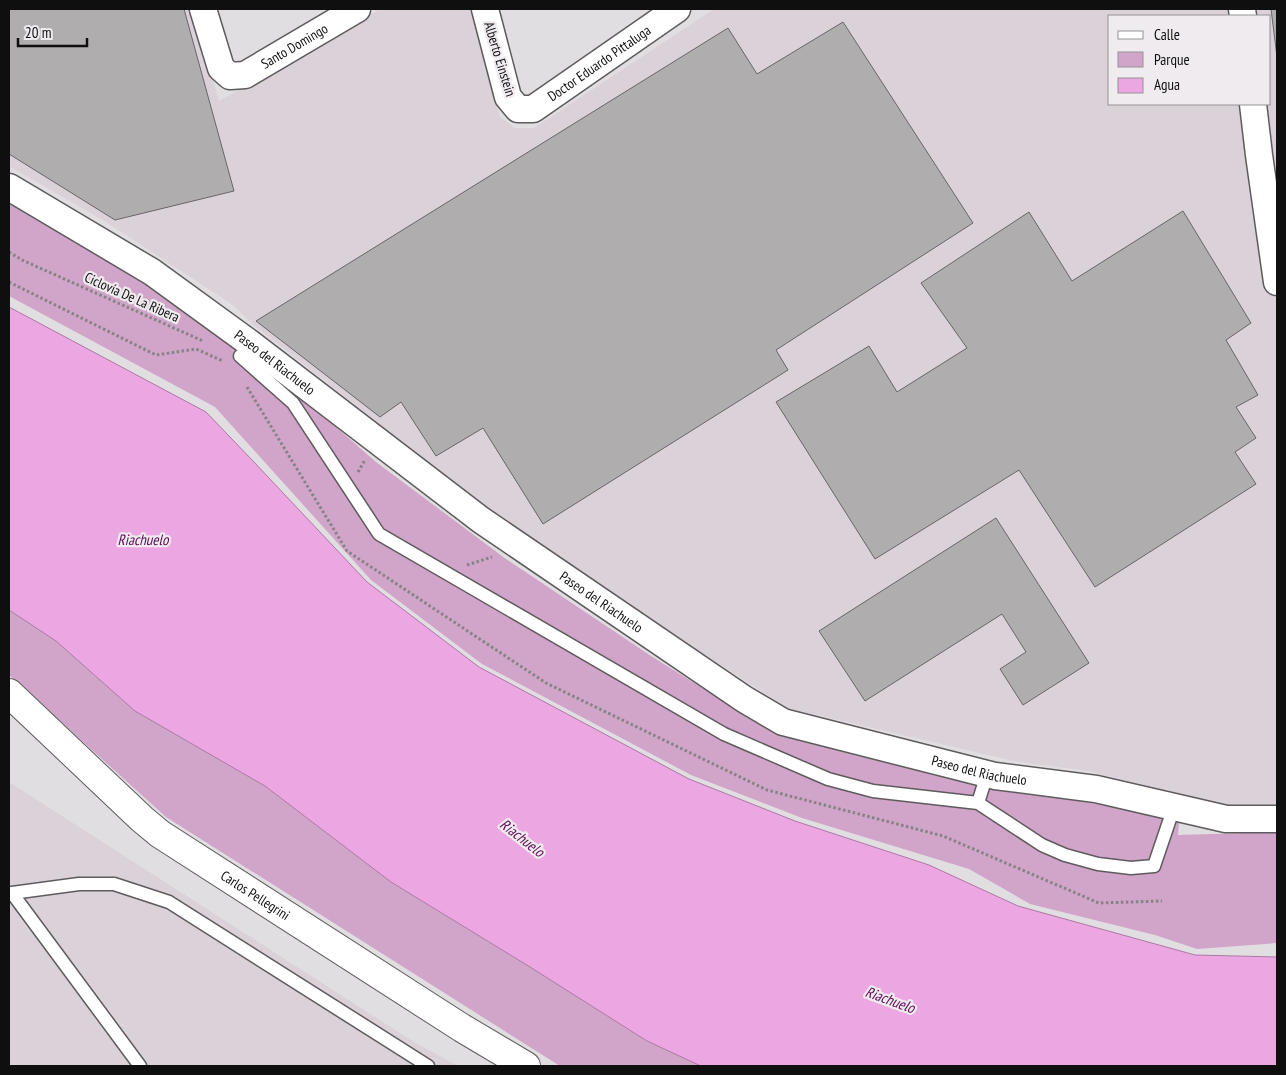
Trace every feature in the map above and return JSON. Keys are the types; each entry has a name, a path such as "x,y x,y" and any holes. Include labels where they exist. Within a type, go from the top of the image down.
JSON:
{"street":[{"name":"Santo Domingo","path":"203,9 221,68 230,76 245,75 357,9"},
{"name":"Alberto Einstein","path":"485,9 508,97 518,109"},
{"name":"Doctor Eduardo Pittaluga","path":"518,109 533,108 677,9"},
{"path":"1253,105 1268,151 1277,282"},
{"name":"Paseo del Riachuelo","path":"9,187 152,272 251,344 481,520 744,699 783,722 987,774 1096,788 1226,819 1277,820"},
{"name":"Carlos Pellegrini","path":"9,693 160,834 462,1028 526,1066"}],"lane":[{"path":"251,344 240,356 293,403 378,534 731,738 828,779 872,790 978,803 1042,845 1064,855 1098,864 1131,868 1154,866 1174,807"},
{"path":"978,803 987,774"},
{"path":"140,1066 10,894 79,884 114,884 169,902 428,1066"}],"path":[{"name":"Ciclovía De La Ribera","path":"9,252 22,260 203,342"},
{"path":"348,487 378,441"},
{"path":"446,573 521,547"}],"shaded area":[{"path":"9,9 193,9 219,101 380,9 470,9 500,117 515,128 534,128 714,9 1277,9 1277,806 1237,808 1088,771 1018,762 787,708 548,552 390,438 371,417 252,324 233,305 106,222 9,166"},
{"path":"9,782 414,1042 458,1066 9,1066"}],"green space":[{"path":"9,197 146,283 251,353 376,462 506,559 651,656 768,729 1009,787 1152,815 1179,823 1178,835 1277,832 1277,943 1197,949 1155,935 1030,904 969,869 802,818 691,775 482,664 371,580 215,407 9,296"},
{"path":"9,610 56,641 135,711 265,786 391,882 647,1041 701,1066 560,1066 166,817 9,675"}],"water":[{"name":"Riachuelo","path":"9,307 206,412 367,582 479,667 689,779 795,821 929,865 1018,906 1195,955 1277,957 1277,1066 701,1066 647,1041 391,882 265,786 135,711 56,641 9,610"}],"building":[{"path":"9,9 184,9 234,191 115,220 9,154"},
{"path":"1271,9 1277,9 1277,57"},
{"path":"843,22 973,223 776,350 788,370 543,524 483,428 436,456 401,402 380,417 256,321 728,28 757,74"},
{"path":"1183,211 1251,323 1226,340 1258,395 1236,407 1256,438 1235,452 1256,484 1095,587 1019,470 875,559 776,402 869,346 897,392 967,348 921,283 1029,212 1072,281"},
{"path":"996,518 1089,663 1023,705 1000,669 1026,652 1002,614 865,701 819,631"}]}
